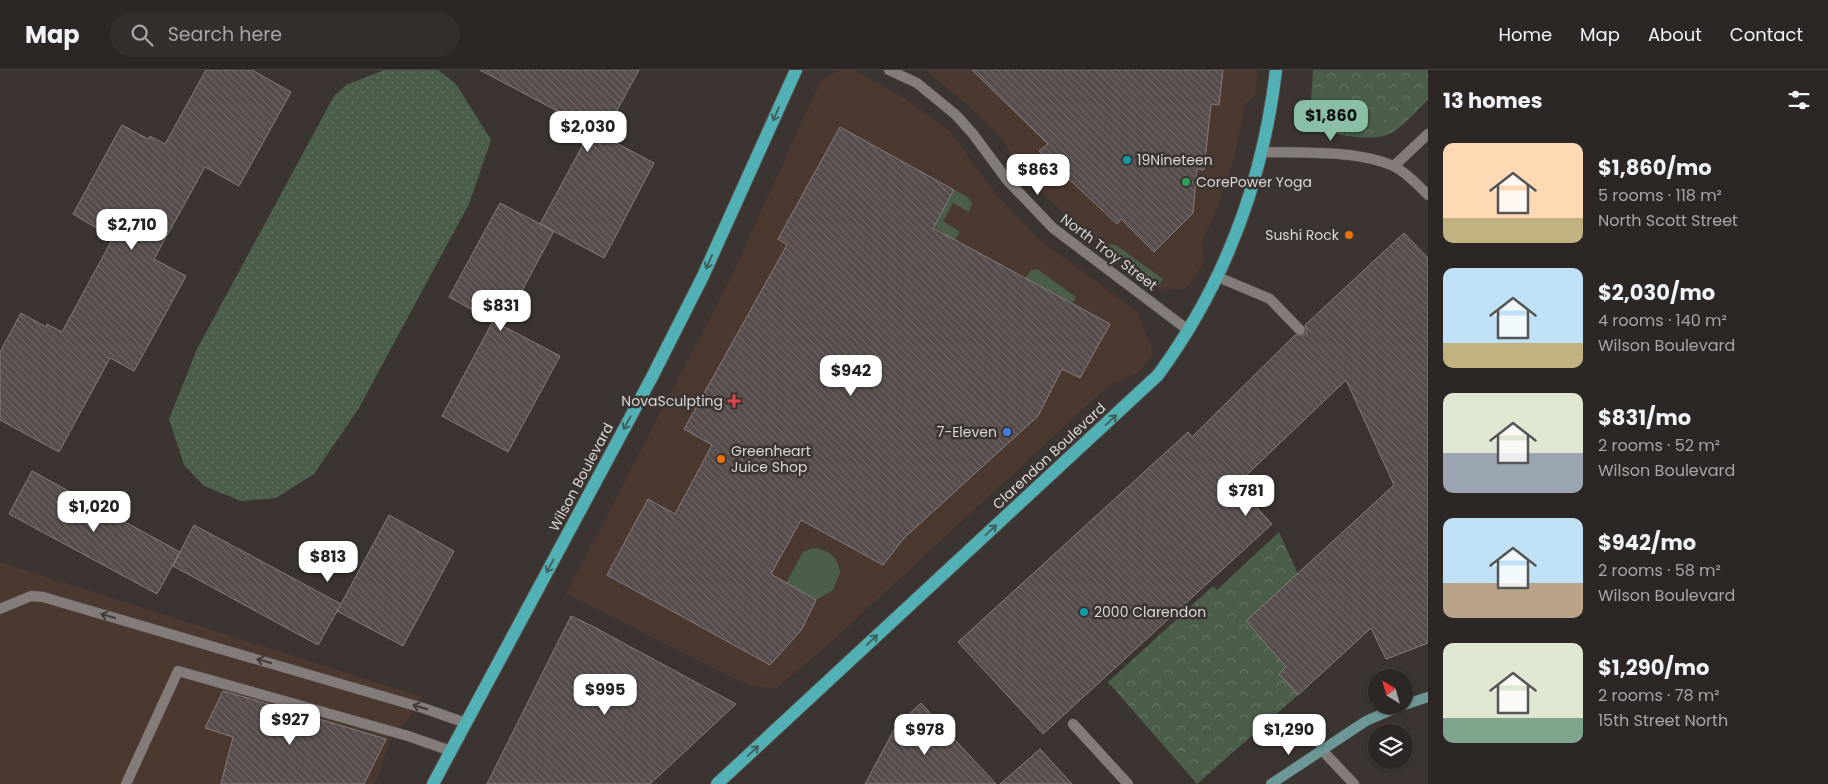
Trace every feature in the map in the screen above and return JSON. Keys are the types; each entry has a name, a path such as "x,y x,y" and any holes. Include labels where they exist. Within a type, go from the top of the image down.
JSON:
{"main road":[{"name":"Wilson Boulevard","path":"433,784 656,368 702,276 796,70"},
{"name":"Clarendon Boulevard","path":"717,784 1158,376 1188,330 1218,277 1246,208 1263,152 1276,70"}],"street":[{"name":"North Troy Street","path":"889,70 917,83 956,115 974,134 1007,180 1053,228 1188,330"},
{"path":"1394,166 1428,134"},
{"path":"1263,152 1339,154 1394,166 1428,195"},
{"path":"1218,277 1270,299 1300,330"},
{"path":"0,609 31,596 43,597 423,708 466,723"},
{"path":"126,784 178,671 408,736 451,751"},
{"path":"1413,702 1428,697"},
{"path":"1271,784 1321,749 1366,721 1382,714"},
{"path":"1073,724 1128,784"},
{"path":"1321,749 1354,784"}],"shaded area":[{"path":"838,70 854,70 904,98 950,131 995,193 1040,240 1136,311 1153,354 1139,372 1107,387 839,635 776,689 747,685 566,594 731,277 821,80"},
{"name":"19Nineteen","path":"926,70 1257,70 1255,95 1245,104 1235,155 1220,200 1202,243 1204,262 1191,283 1184,289 1159,290 1099,245 1035,187 999,136 976,113"},
{"path":"0,562 422,697 412,714 391,738 375,784 0,784"}],"green space":[{"path":"384,70 438,70 456,84 491,140 469,204 359,408 314,474 276,498 241,501 204,486 184,465 169,419 197,349 334,96 346,85"},
{"path":"1313,70 1428,70 1428,100 1398,129 1384,136 1358,137 1343,135 1316,126 1306,120 1300,112 1311,101"},
{"path":"1330,85 1336,88 1339,100 1350,111 1367,115 1382,109 1384,120 1373,125 1359,125 1338,117 1327,106 1324,92"},
{"path":"954,190 968,197 972,204 969,212 953,203 943,221 960,232 955,240 934,227"},
{"path":"1104,244 1116,245 1163,279 1158,286"},
{"path":"1037,269 1076,297 1072,303 1025,278 1031,270"},
{"path":"1279,532 1298,574 1247,621 1286,667 1279,674 1298,695 1197,784 1108,682 1213,586 1217,590"},
{"path":"813,548 824,550 832,555 838,563 840,573 833,590 816,600 786,583 803,552"}],"building":[{"path":"206,70 252,70 291,92 239,186 205,167 154,259 186,276 134,371 110,358 59,452 0,420 0,352 21,313 46,327 47,324 62,332 113,238 73,214 122,125 148,139 150,136 165,144"},
{"path":"480,70 639,70 603,136 654,163 604,258 540,224 591,130 595,131"},
{"name":"19Nineteen","path":"972,70 1223,70 1219,105 1211,104 1204,170 1197,169 1193,213 1154,252 1121,219 1117,224 1039,151 1048,144"},
{"path":"840,127 954,190 933,228 1110,324 1080,378 1062,369 1038,416 904,538 883,565 801,520 771,574 816,600 802,629 770,665 607,575 648,499 675,514 712,445 684,429 787,245 778,239"},
{"path":"500,203 554,231 503,326 560,356 508,452 442,416 493,321 449,297"},
{"path":"1404,233 1428,258 1428,643 1386,659 1371,628 1298,695 1279,674 1286,667 1246,621 1394,485 1346,380 1236,485 1272,524 1043,734 958,642 1188,432 1192,437 1295,335 1304,335 1307,331 1305,325"},
{"path":"32,471 180,552 157,594 9,514"},
{"path":"389,515 454,551 403,646 337,611 318,645 173,566 194,525 341,604"},
{"path":"571,616 736,704 650,784 487,784"},
{"path":"223,691 386,739 364,784 221,784 233,737 205,728"},
{"path":"921,703 996,784 865,784 896,726"},
{"path":"1040,749 1072,784 1000,784"}],"place":[{"name":"19Nineteen","path":"1127,160"},
{"name":"CorePower Yoga","path":"1186,182"},
{"name":"Sushi Rock","path":"1349,235"},
{"name":"NovaSculpting","path":"734,401"},
{"name":"7-Eleven","path":"1007,432"},
{"name":"Greenheart Juice Shop","path":"721,459"},
{"name":"2000 Clarendon","path":"1084,612"}]}
